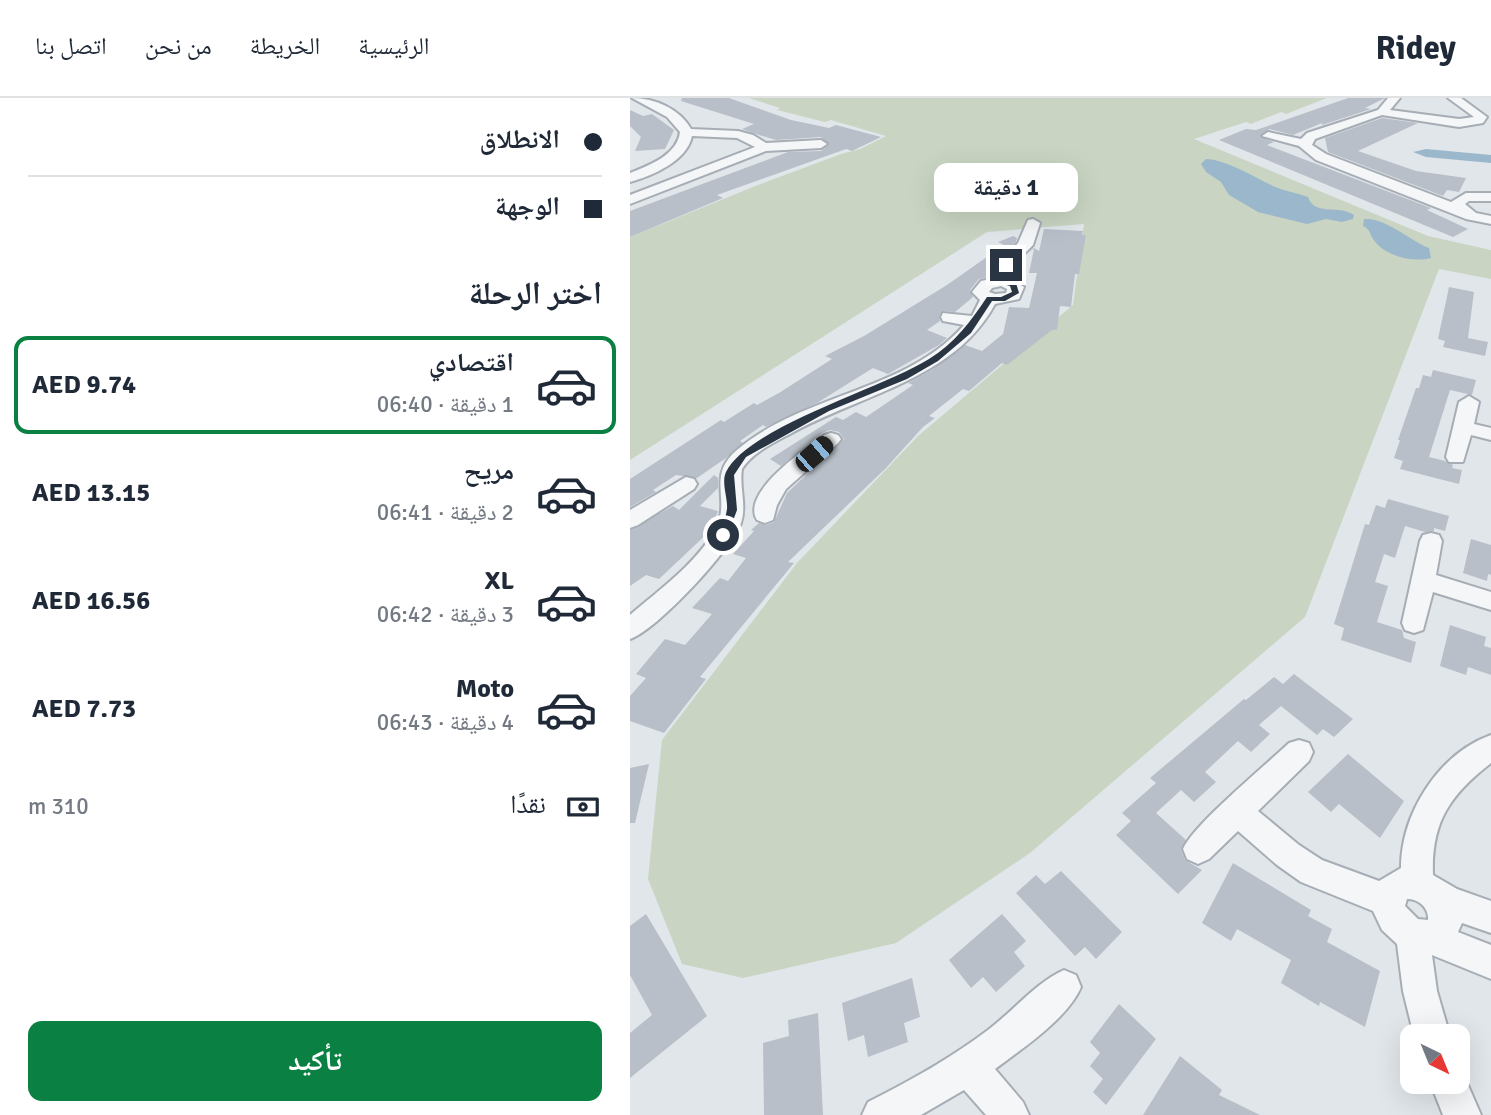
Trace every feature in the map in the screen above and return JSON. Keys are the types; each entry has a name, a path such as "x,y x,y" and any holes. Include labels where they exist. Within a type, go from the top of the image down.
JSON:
{"street":[{"path":"630,178 668,159 684,143 686,134 676,118 638,98"},
{"path":"1382,112 1394,98"},
{"path":"1454,98 1480,115 1481,119 1477,122"},
{"path":"1305,143 1315,134 1358,117 1382,112 1453,122 1477,122 1491,127"},
{"path":"686,134 724,132 758,142 763,147"},
{"path":"1268,136 1305,143 1315,155 1420,195 1462,205 1491,220"},
{"path":"630,200 754,153 763,147 821,144"},
{"path":"1462,205 1472,196 1491,197"},
{"path":"630,629 682,581 717,543 728,526 732,502 729,475 743,455 826,409 920,368 959,341 977,322 1009,261 1025,245 1033,223"},
{"path":"949,317 977,322"},
{"path":"1456,457 1469,402"},
{"path":"1463,427 1491,434"},
{"path":"732,502 766,505 831,439"},
{"path":"630,520 687,484"},
{"path":"1414,623 1431,541"},
{"path":"1423,580 1491,601"},
{"path":"1421,937 1437,935 1446,922 1443,904 1427,890 1418,840 1428,812 1445,788 1491,747"},
{"path":"1198,849 1299,752"},
{"path":"1237,811 1288,855 1312,871 1388,901"},
{"path":"1401,884 1427,890 1491,919 1480,927 1478,935 1484,954 1491,962 1421,937 1392,917 1388,901 1395,888 1401,884"},
{"path":"1421,937 1420,991 1429,1024"},
{"path":"881,1115 926,1094 970,1068 1025,1025 1064,987"},
{"path":"970,1068 1010,1115"},
{"path":"1453,1094 1462,1115"}],"green space":[{"path":"749,98 1327,98 1286,114 1281,112 1251,124 1246,122 1194,139 1428,236 1491,250 1491,279 1439,269 1305,617 1030,853 896,943 743,978 682,964 648,879 662,740 797,563 918,436 1073,305 1084,224 987,232 630,460 630,237 758,185 860,149 886,136 831,120 825,122 777,110 780,108"}],"water":[{"path":"1426,149 1491,155 1491,163 1426,157 1413,152"},
{"path":"1206,159 1222,162 1275,187 1308,197 1316,207 1348,212 1354,215 1353,219 1342,222 1326,219 1307,224 1258,212 1229,195 1221,182 1206,172 1201,164"},
{"path":"1364,219 1389,225 1429,248 1431,258 1408,259 1384,250 1363,226"}],"building":[{"path":"682,98 729,98 791,120 829,128 836,125 881,137 852,151 846,149 717,195 723,198 630,237 630,211 788,152 821,151 829,145 821,137 776,140 756,134 742,129 754,124 681,101"},
{"path":"1348,98 1385,98 1365,108 1371,109 1322,123 1293,135 1269,129 1260,137 1274,142 1267,145 1431,208 1427,210 1468,229 1453,237 1219,140 1246,129 1256,130"},
{"path":"630,110 643,116 652,114 674,130 665,149 635,151 641,137 630,126"},
{"path":"1382,118 1418,123 1358,151 1416,171 1466,178 1459,192 1447,190 1443,196 1328,152 1325,138"},
{"path":"1044,229 1083,231 1082,235 1086,235 1079,274 1075,274 1071,307 1060,306 1057,330 1052,330 1007,365 1002,363 969,391 963,389 929,416 935,418 788,562 794,563 700,677 706,679 664,733 630,721 630,696 646,678 636,674 665,639 685,645 712,614 692,608 720,578 728,581 746,558 733,554 754,531 751,530 759,523 766,525 774,522 787,493 844,439 839,432 830,430 822,433 781,466 770,459 836,417 843,420 856,412 866,417 913,385 908,383 932,370 965,345 982,351 1003,334 1009,307 1029,308 1037,273 1029,273 1034,249 1029,252 1034,248 1039,251"},
{"path":"1013,236 1017,238 1016,242 989,277 979,279 970,290 973,297 955,312 942,311 940,321 927,330 947,338 939,345 888,374 873,368 817,403 766,427 763,425 740,441 743,443 726,458 697,478 676,475 653,490 656,492 630,507 630,479 721,420 724,422 754,403 757,405 779,393 832,359 825,356 864,336 947,285 1004,245 998,242"},
{"path":"1449,287 1474,292 1468,338 1488,342 1485,356 1443,347 1445,341 1438,339"},
{"path":"1433,370 1476,380 1472,395 1450,390 1429,457 1445,461 1453,465 1452,468 1462,470 1459,484 1400,469 1403,461 1394,458 1416,388 1419,388 1423,375 1431,377"},
{"path":"714,475 718,478 718,488 700,506 718,511 712,529 659,579 646,575 630,586 630,530 673,506 679,510"},
{"path":"1388,499 1449,516 1445,531 1434,528 1434,531 1425,532 1405,526 1395,558 1384,554 1375,582 1388,586 1377,622 1402,630 1404,638 1416,642 1411,663 1341,640 1344,628 1334,624 1365,524 1369,525 1376,505 1385,508"},
{"path":"1471,539 1491,545 1491,575 1488,574 1487,581 1463,573"},
{"path":"1450,625 1486,637 1484,646 1491,648 1491,675 1468,667 1466,675 1440,666"},
{"path":"1294,674 1353,719 1334,737 1323,729 1317,735 1281,706 1259,725 1270,734 1251,752 1238,741 1205,772 1216,782 1194,802 1181,790 1156,813 1186,840 1181,850 1185,860 1202,870 1178,894 1116,835 1131,821 1122,813 1156,783 1150,778 1244,699 1274,677 1283,684"},
{"path":"1348,754 1404,801 1380,838 1339,804 1331,812 1308,792"},
{"path":"649,764 635,823 630,823 630,768"},
{"path":"1233,863 1311,910 1308,916 1332,929 1327,942 1380,971 1365,1027 1320,1002 1319,1006 1281,983 1291,960 1237,929 1231,941 1202,923"},
{"path":"1061,871 1122,932 1096,959 1085,947 1075,956 1016,893 1036,875 1045,884"},
{"path":"646,914 707,1016 630,1078 630,1033 652,1015 630,975 630,926"},
{"path":"1002,914 1026,941 1014,952 1025,966 996,992 983,977 971,988 949,960"},
{"path":"912,978 920,1017 904,1023 908,1042 868,1057 864,1035 848,1041 842,1003"},
{"path":"1119,1004 1156,1039 1106,1105 1093,1092 1103,1079 1090,1066 1100,1053 1090,1042"},
{"path":"818,1013 823,1115 764,1115 763,1043 789,1036 788,1020"},
{"path":"1180,1056 1222,1090 1219,1095 1260,1115 1143,1115"}],"route":[{"path":"723,535 732,510 729,475 743,455 826,409 904,377 935,359 969,331 990,299 1008,298 1016,293 1013,284 997,281 1006,265"}]}
